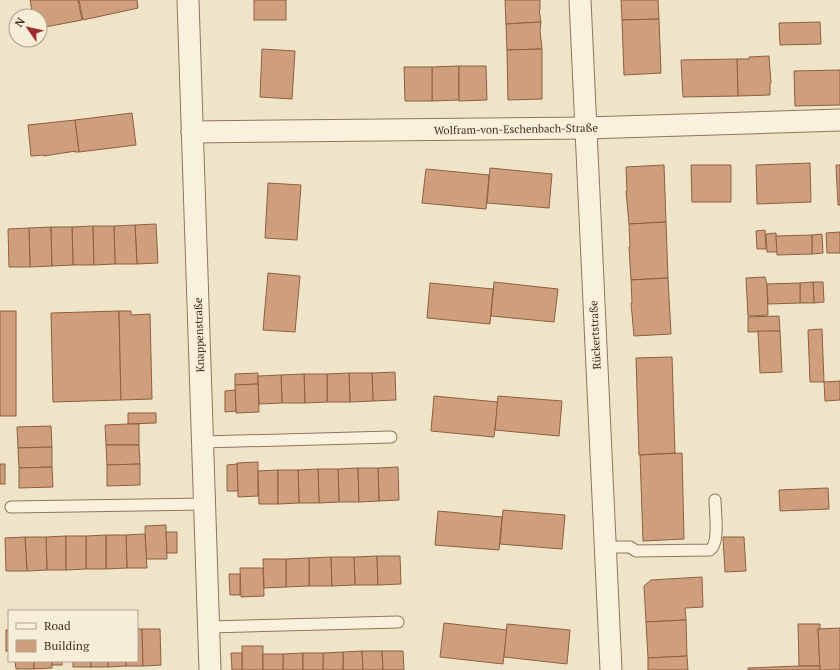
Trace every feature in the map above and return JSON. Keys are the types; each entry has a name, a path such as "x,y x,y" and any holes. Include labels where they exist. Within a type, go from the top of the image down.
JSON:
{"street":[{"name":"Knappenstraße","path":"188,0 210,670"},
{"name":"Rückertstraße","path":"580,0 611,670"},
{"name":"Wolfram-von-Eschenbach-Straße","path":"192,132 586,128 840,120"}],"lane":[{"path":"203,442 392,437"},
{"path":"605,547 630,547 636,551 710,550 716,541 715,500"},
{"path":"11,507 205,504"},
{"path":"209,627 398,622"}],"building":[{"path":"30,0 78,0 82,20 48,26 48,8 32,8"},
{"path":"79,0 137,0 138,8 83,20"},
{"path":"254,0 286,0 286,20 254,20"},
{"path":"505,0 540,0 539,10 541,22 506,24"},
{"path":"621,0 658,0 659,19 622,20"},
{"path":"659,19 661,73 624,75 622,20"},
{"path":"541,22 540,31 542,49 507,50 506,24"},
{"path":"820,22 821,44 780,45 779,23"},
{"path":"262,49 295,51 292,99 260,97"},
{"path":"542,49 542,99 508,100 507,50"},
{"path":"769,56 771,83 770,95 738,96 737,59"},
{"path":"737,59 738,96 683,97 681,60"},
{"path":"459,66 459,100 432,101 432,67"},
{"path":"459,66 486,66 487,100 459,101"},
{"path":"404,67 432,67 432,101 405,101"},
{"path":"840,70 840,105 795,106 794,71"},
{"path":"132,113 136,145 79,152 75,120"},
{"path":"75,120 79,152 75,152 76,151 44,156 31,156 28,125"},
{"path":"810,163 811,202 757,204 756,165"},
{"path":"664,165 666,222 629,224 626,191 626,167"},
{"path":"691,165 731,165 731,202 692,202"},
{"path":"836,165 840,165 840,205 838,205"},
{"path":"490,168 552,174 549,208 487,203"},
{"path":"426,169 489,175 486,209 422,203"},
{"path":"268,183 301,185 297,240 265,238"},
{"path":"666,222 668,278 631,280 629,224"},
{"path":"156,224 158,263 137,264 135,225"},
{"path":"135,225 137,264 115,264 114,226"},
{"path":"93,226 94,265 73,265 72,227"},
{"path":"93,226 114,226 115,264 94,265"},
{"path":"51,227 52,266 30,267 29,228"},
{"path":"51,227 72,227 73,265 52,266"},
{"path":"29,228 30,267 9,267 8,229"},
{"path":"765,230 766,249 757,249 756,231"},
{"path":"840,232 840,253 827,253 826,233"},
{"path":"776,233 777,252 767,252 766,234"},
{"path":"822,234 823,253 812,254 812,235"},
{"path":"812,235 812,254 777,255 776,236"},
{"path":"268,273 300,276 295,332 263,330"},
{"path":"765,277 767,284 768,315 748,316 746,278"},
{"path":"668,278 671,334 634,336 631,303 631,280"},
{"path":"494,282 558,289 554,322 491,316"},
{"path":"813,282 823,282 824,302 814,303"},
{"path":"813,282 814,303 800,303 800,283"},
{"path":"430,283 493,289 490,324 427,318"},
{"path":"800,283 800,303 768,304 767,284"},
{"path":"0,311 16,311 16,416 0,416"},
{"path":"119,311 121,400 53,402 51,313"},
{"path":"119,311 131,311 131,315 150,314 152,399 121,400"},
{"path":"779,316 780,331 748,332 748,317"},
{"path":"822,329 824,382 810,382 808,330"},
{"path":"758,331 780,331 782,372 760,373"},
{"path":"672,357 675,453 639,455 636,358"},
{"path":"395,372 396,400 373,401 372,373"},
{"path":"258,373 258,384 235,385 235,374"},
{"path":"349,373 372,373 373,401 350,402"},
{"path":"349,373 350,402 327,402 327,374"},
{"path":"304,374 327,374 327,402 305,403"},
{"path":"304,374 305,403 282,403 281,375"},
{"path":"281,375 282,403 259,404 258,376"},
{"path":"840,381 840,400 825,401 824,382"},
{"path":"258,384 259,412 236,413 235,385"},
{"path":"235,390 236,411 225,412 225,391"},
{"path":"434,396 498,402 494,437 431,431"},
{"path":"498,396 562,401 559,436 495,430"},
{"path":"128,413 156,413 156,423 128,424"},
{"path":"139,424 139,445 106,445 105,425"},
{"path":"51,426 52,447 18,448 17,427"},
{"path":"106,445 139,445 140,464 107,465"},
{"path":"52,447 52,467 19,468 18,448"},
{"path":"682,453 684,539 643,541 640,455"},
{"path":"258,462 258,496 238,497 237,463"},
{"path":"0,464 5,464 5,484 0,484"},
{"path":"140,464 140,485 107,486 107,465"},
{"path":"237,464 238,491 227,491 227,465"},
{"path":"52,467 53,487 19,488 19,468"},
{"path":"398,467 399,500 379,501 378,468"},
{"path":"358,468 359,502 339,502 338,469"},
{"path":"358,468 378,468 379,501 359,502"},
{"path":"318,469 338,469 339,502 319,503"},
{"path":"318,469 319,503 299,503 298,470"},
{"path":"278,470 278,504 259,504 258,471"},
{"path":"278,470 298,470 299,503 278,504"},
{"path":"828,488 829,509 780,511 779,490"},
{"path":"503,510 565,515 562,549 500,544"},
{"path":"438,511 502,517 499,550 435,545"},
{"path":"166,525 167,559 146,559 145,526"},
{"path":"166,532 177,532 177,553 167,553"},
{"path":"145,534 147,568 127,568 126,535"},
{"path":"106,535 126,535 127,568 106,569"},
{"path":"106,535 106,569 86,569 86,536"},
{"path":"66,536 66,570 47,570 46,537"},
{"path":"66,536 86,536 86,569 66,570"},
{"path":"25,537 46,537 47,570 27,571"},
{"path":"25,537 27,571 6,571 5,538"},
{"path":"723,537 744,537 746,571 725,572"},
{"path":"377,556 378,585 355,585 354,557"},
{"path":"377,556 400,556 401,584 378,585"},
{"path":"331,557 332,586 309,586 309,558"},
{"path":"331,557 354,557 355,585 332,586"},
{"path":"309,558 309,586 286,587 286,559"},
{"path":"263,559 286,559 286,587 264,588"},
{"path":"240,568 263,568 264,596 241,597"},
{"path":"229,574 240,574 240,595 230,595"},
{"path":"702,577 703,607 685,608 686,620 646,622 644,586 651,580"},
{"path":"686,620 687,656 648,658 646,622"},
{"path":"444,623 507,630 503,664 440,657"},
{"path":"507,624 570,630 567,664 504,657"},
{"path":"798,624 820,624 820,629 818,629 820,666 799,666"},
{"path":"840,628 840,670 820,670 818,629"},
{"path":"138,629 142,629 143,666 126,666 126,662 138,662"},
{"path":"142,629 160,629 161,665 143,666"},
{"path":"6,630 8,630 8,651 6,651"},
{"path":"242,646 263,646 263,670 242,670"},
{"path":"362,651 363,670 343,670 343,652"},
{"path":"362,651 382,651 383,670 363,670"},
{"path":"382,651 403,651 404,670 383,670"},
{"path":"343,652 343,670 323,670 323,653"},
{"path":"231,653 242,653 242,670 232,670"},
{"path":"303,653 303,670 283,670 283,654"},
{"path":"303,653 323,653 323,670 303,670"},
{"path":"263,654 283,654 283,670 263,670"},
{"path":"687,656 688,670 648,670 648,658"},
{"path":"15,662 34,662 34,669 16,669"},
{"path":"34,662 52,662 52,668 34,669"},
{"path":"52,662 62,662 62,665 52,665"},
{"path":"73,662 91,662 91,667 73,667"},
{"path":"91,662 108,662 108,667 91,667"},
{"path":"108,662 126,662 126,666 108,667"},
{"path":"820,666 820,670 748,670 748,668"}]}
